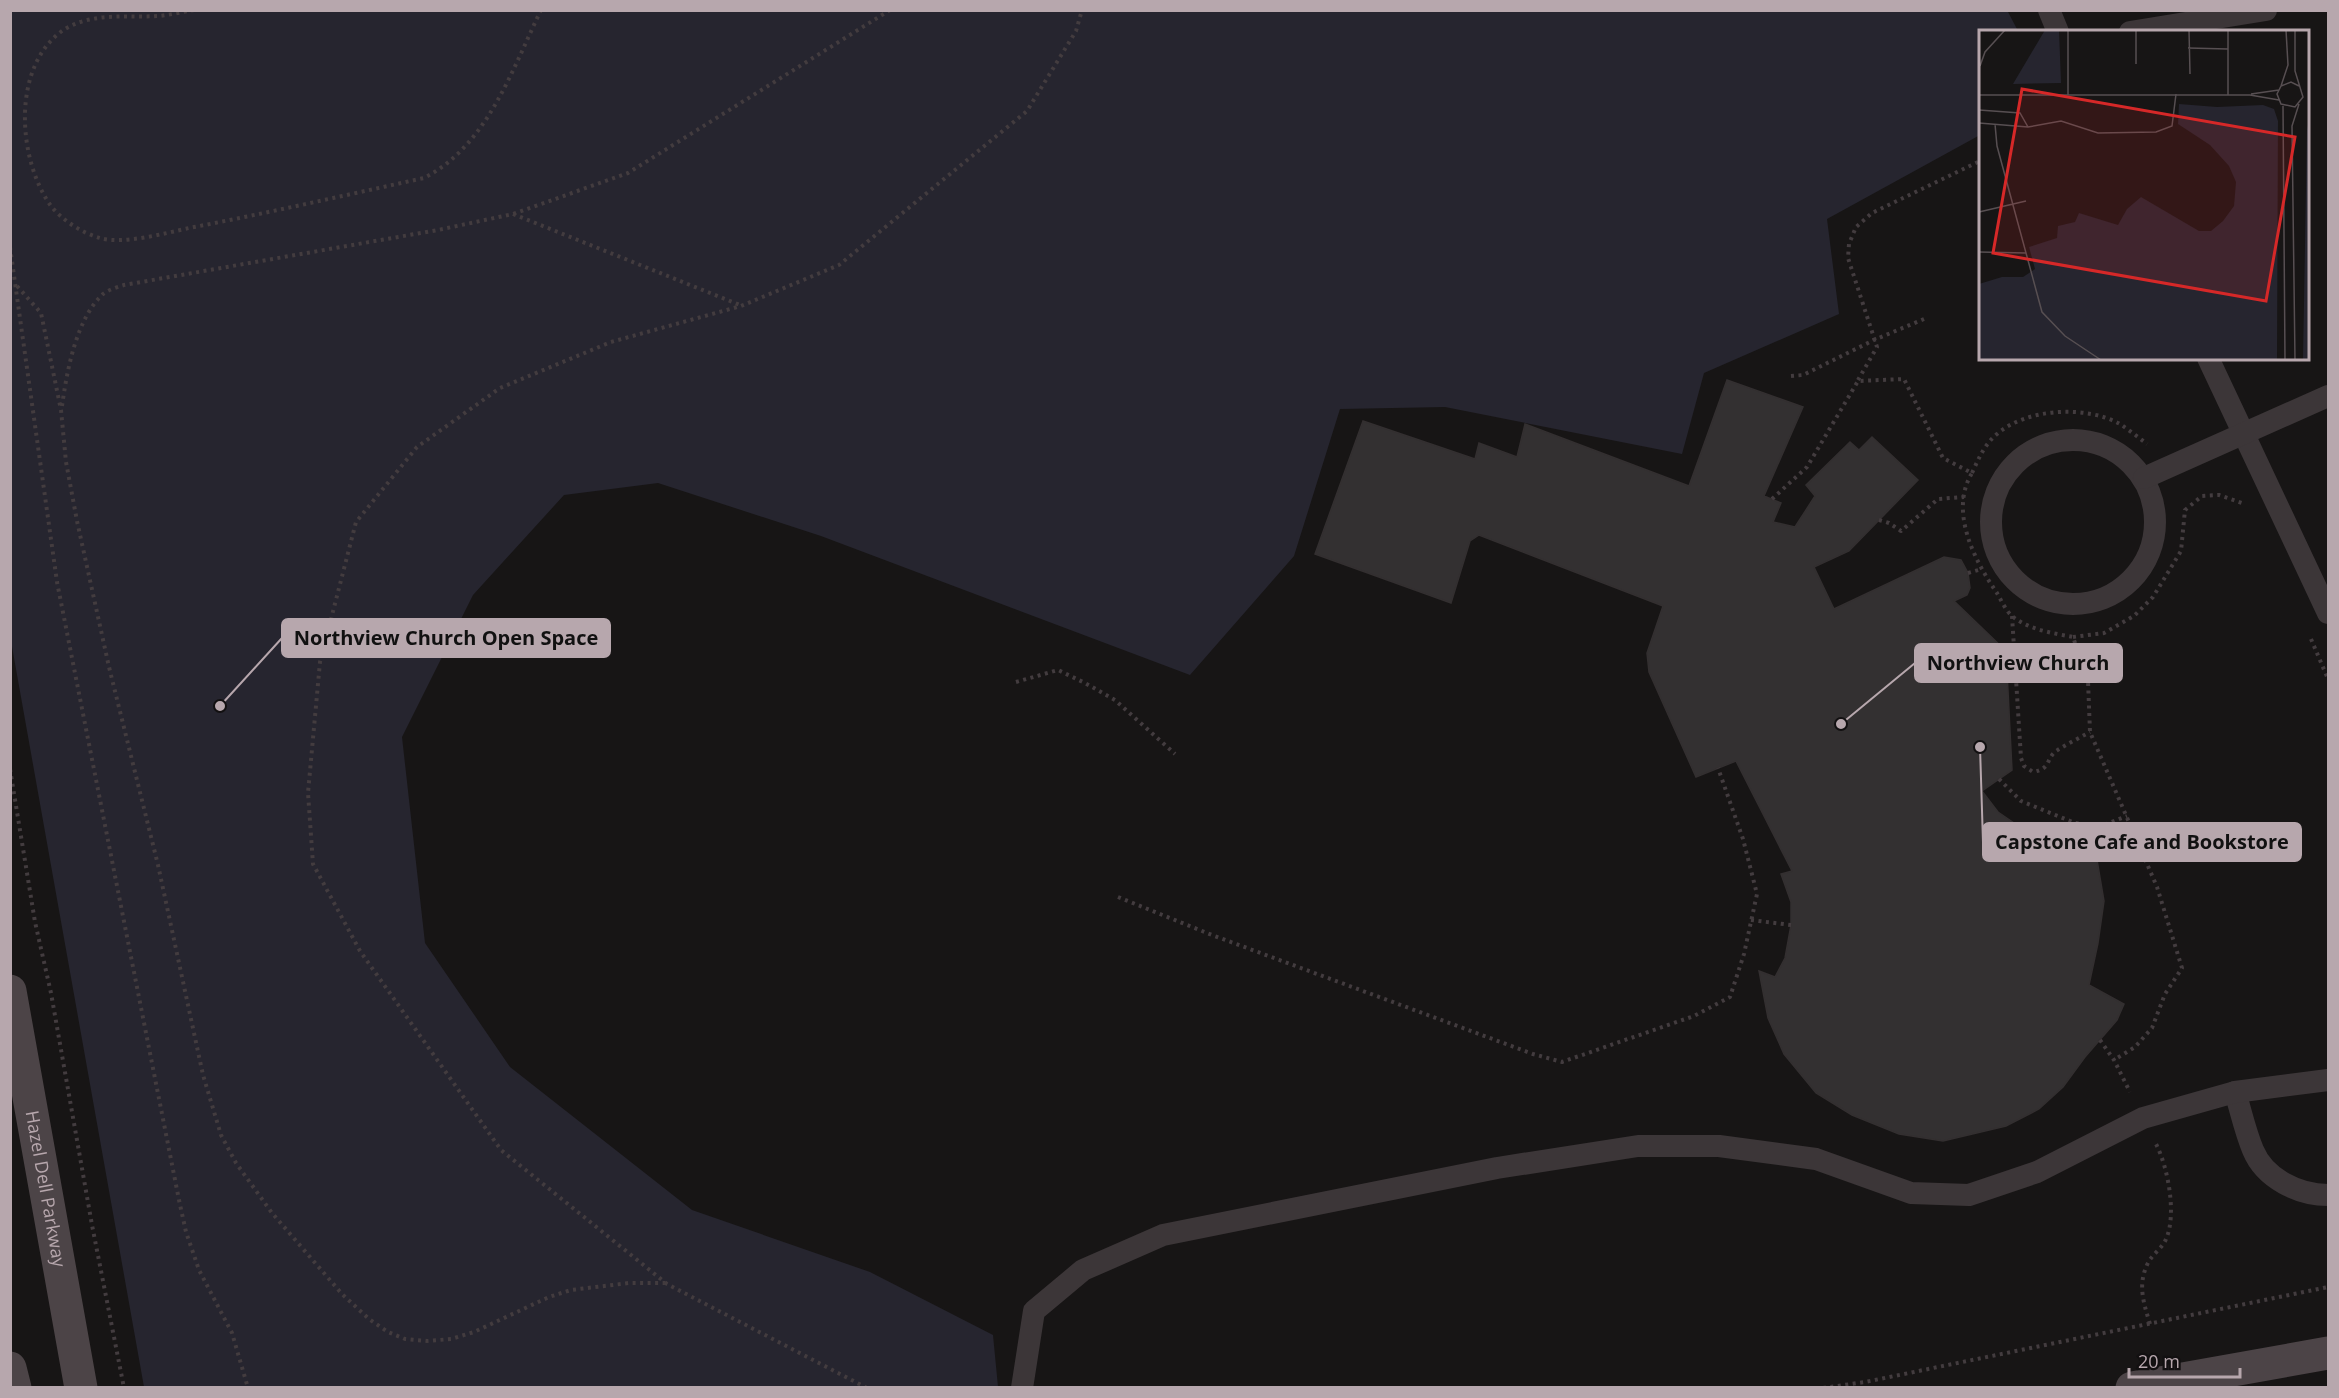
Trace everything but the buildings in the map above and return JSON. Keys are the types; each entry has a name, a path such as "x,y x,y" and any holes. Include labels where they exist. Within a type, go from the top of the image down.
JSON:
{"main road":[{"name":"Hazel Dell Parkway","path":"10,991 81,1388"},
{"path":"2132,1388 2328,1353"},
{"path":"10,1368 15,1388"}],"lane":[{"path":"2049,10 2057,30"},
{"path":"2142,30 2266,10"},
{"path":"2209,360 2328,613"},
{"path":"2144,478 2328,396"},
{"path":"2080,439 2105,445 2127,459 2144,478 2155,505 2156,534 2146,561 2128,584 2104,599 2076,605 2047,601 2022,587 2002,565 1992,541 1990,515 1996,490 2010,468 2030,451 2054,441 2080,439"},
{"path":"1022,1388 1034,1311 1083,1270 1162,1235 1497,1168 1638,1146 1719,1146 1816,1159 1911,1193 1969,1195 2037,1172 2143,1118 2235,1092 2328,1080"},
{"path":"2235,1092 2253,1152 2271,1174 2296,1190 2316,1195 2328,1195"}],"path":[{"path":"194,10 158,16 81,21 64,30 38,56 31,72 24,108 34,171 53,209 77,229 101,239 137,238 424,178 442,169 467,147 497,100 540,10"},
{"path":"61,410 68,364 90,312 104,293 124,285 438,230 513,214 628,173 890,10"},
{"path":"867,1388 667,1284 501,1150 360,951 313,864 308,793 320,662 356,522 417,447 500,388 611,342 741,306 839,265 1027,111 1076,31 1082,10"},
{"path":"1772,499 1807,467 1877,347 1848,258 1849,244 1856,227 1872,213 1979,161"},
{"path":"513,214 741,306"},
{"path":"10,247 57,582 179,1200 186,1232 199,1270 232,1333 248,1388"},
{"path":"17,286 41,313 61,410 66,462 77,521 109,667 158,865 203,1075 221,1135 252,1187 308,1257 342,1294 369,1319 388,1332 405,1339 427,1341 451,1339 474,1332 549,1297 571,1290 629,1283 667,1284"},
{"path":"1791,376 1803,375 1874,340 1924,319"},
{"path":"1858,381 1904,379 1943,458 1972,473"},
{"path":"2090,732 2054,753 2048,766 2042,770 2033,772 2024,766 2021,758 2012,616 1972,549 1962,509 1965,484 1982,450 1998,433 2013,424 2061,411 2099,417 2119,424 2147,444 2157,443"},
{"path":"2012,616 2040,631 2073,637 2104,633 2134,616 2153,597 2181,551 2185,510 2202,496 2219,495 2244,504"},
{"path":"1879,520 1901,531 1938,499 1964,497"},
{"path":"1968,573 1982,569"},
{"path":"2309,636 2328,679"},
{"path":"2073,637 2088,681 2090,732 2157,887 2182,968 2165,994 2152,1028 2135,1047 2114,1060"},
{"path":"1016,682 1058,670 1085,682 1115,700 1175,754"},
{"path":"1118,897 1212,935 1533,1054 1562,1062 1694,1016 1730,997 1744,954 1756,894 1743,839 1718,768"},
{"path":"10,769 35,922 51,993 92,1225 124,1388"},
{"path":"1999,779 2021,801 2075,823 2099,827 2127,816"},
{"path":"1751,920 1791,925"},
{"path":"2100,1040 2114,1060 2163,1158 2171,1195 2166,1239 2149,1261 2141,1284 2142,1297 2150,1324"},
{"path":"1823,1388 1877,1380 2328,1287"}],"shaded area":[{"path":"2007,10 2017,30 1979,30 1979,136 1827,219 1839,314 1704,373 1682,454 1445,407 1340,409 1294,556 1190,675 821,536 658,483 564,495 473,595 402,737 425,943 510,1067 692,1210 870,1272 993,1335 998,1387 144,1387 11,641 11,11"}],"place":[{"name":"Northview Church Open Space","path":"220,706"},
{"name":"Northview Church","path":"1841,724"},
{"name":"Capstone Cafe and Bookstore","path":"1980,747"}]}
